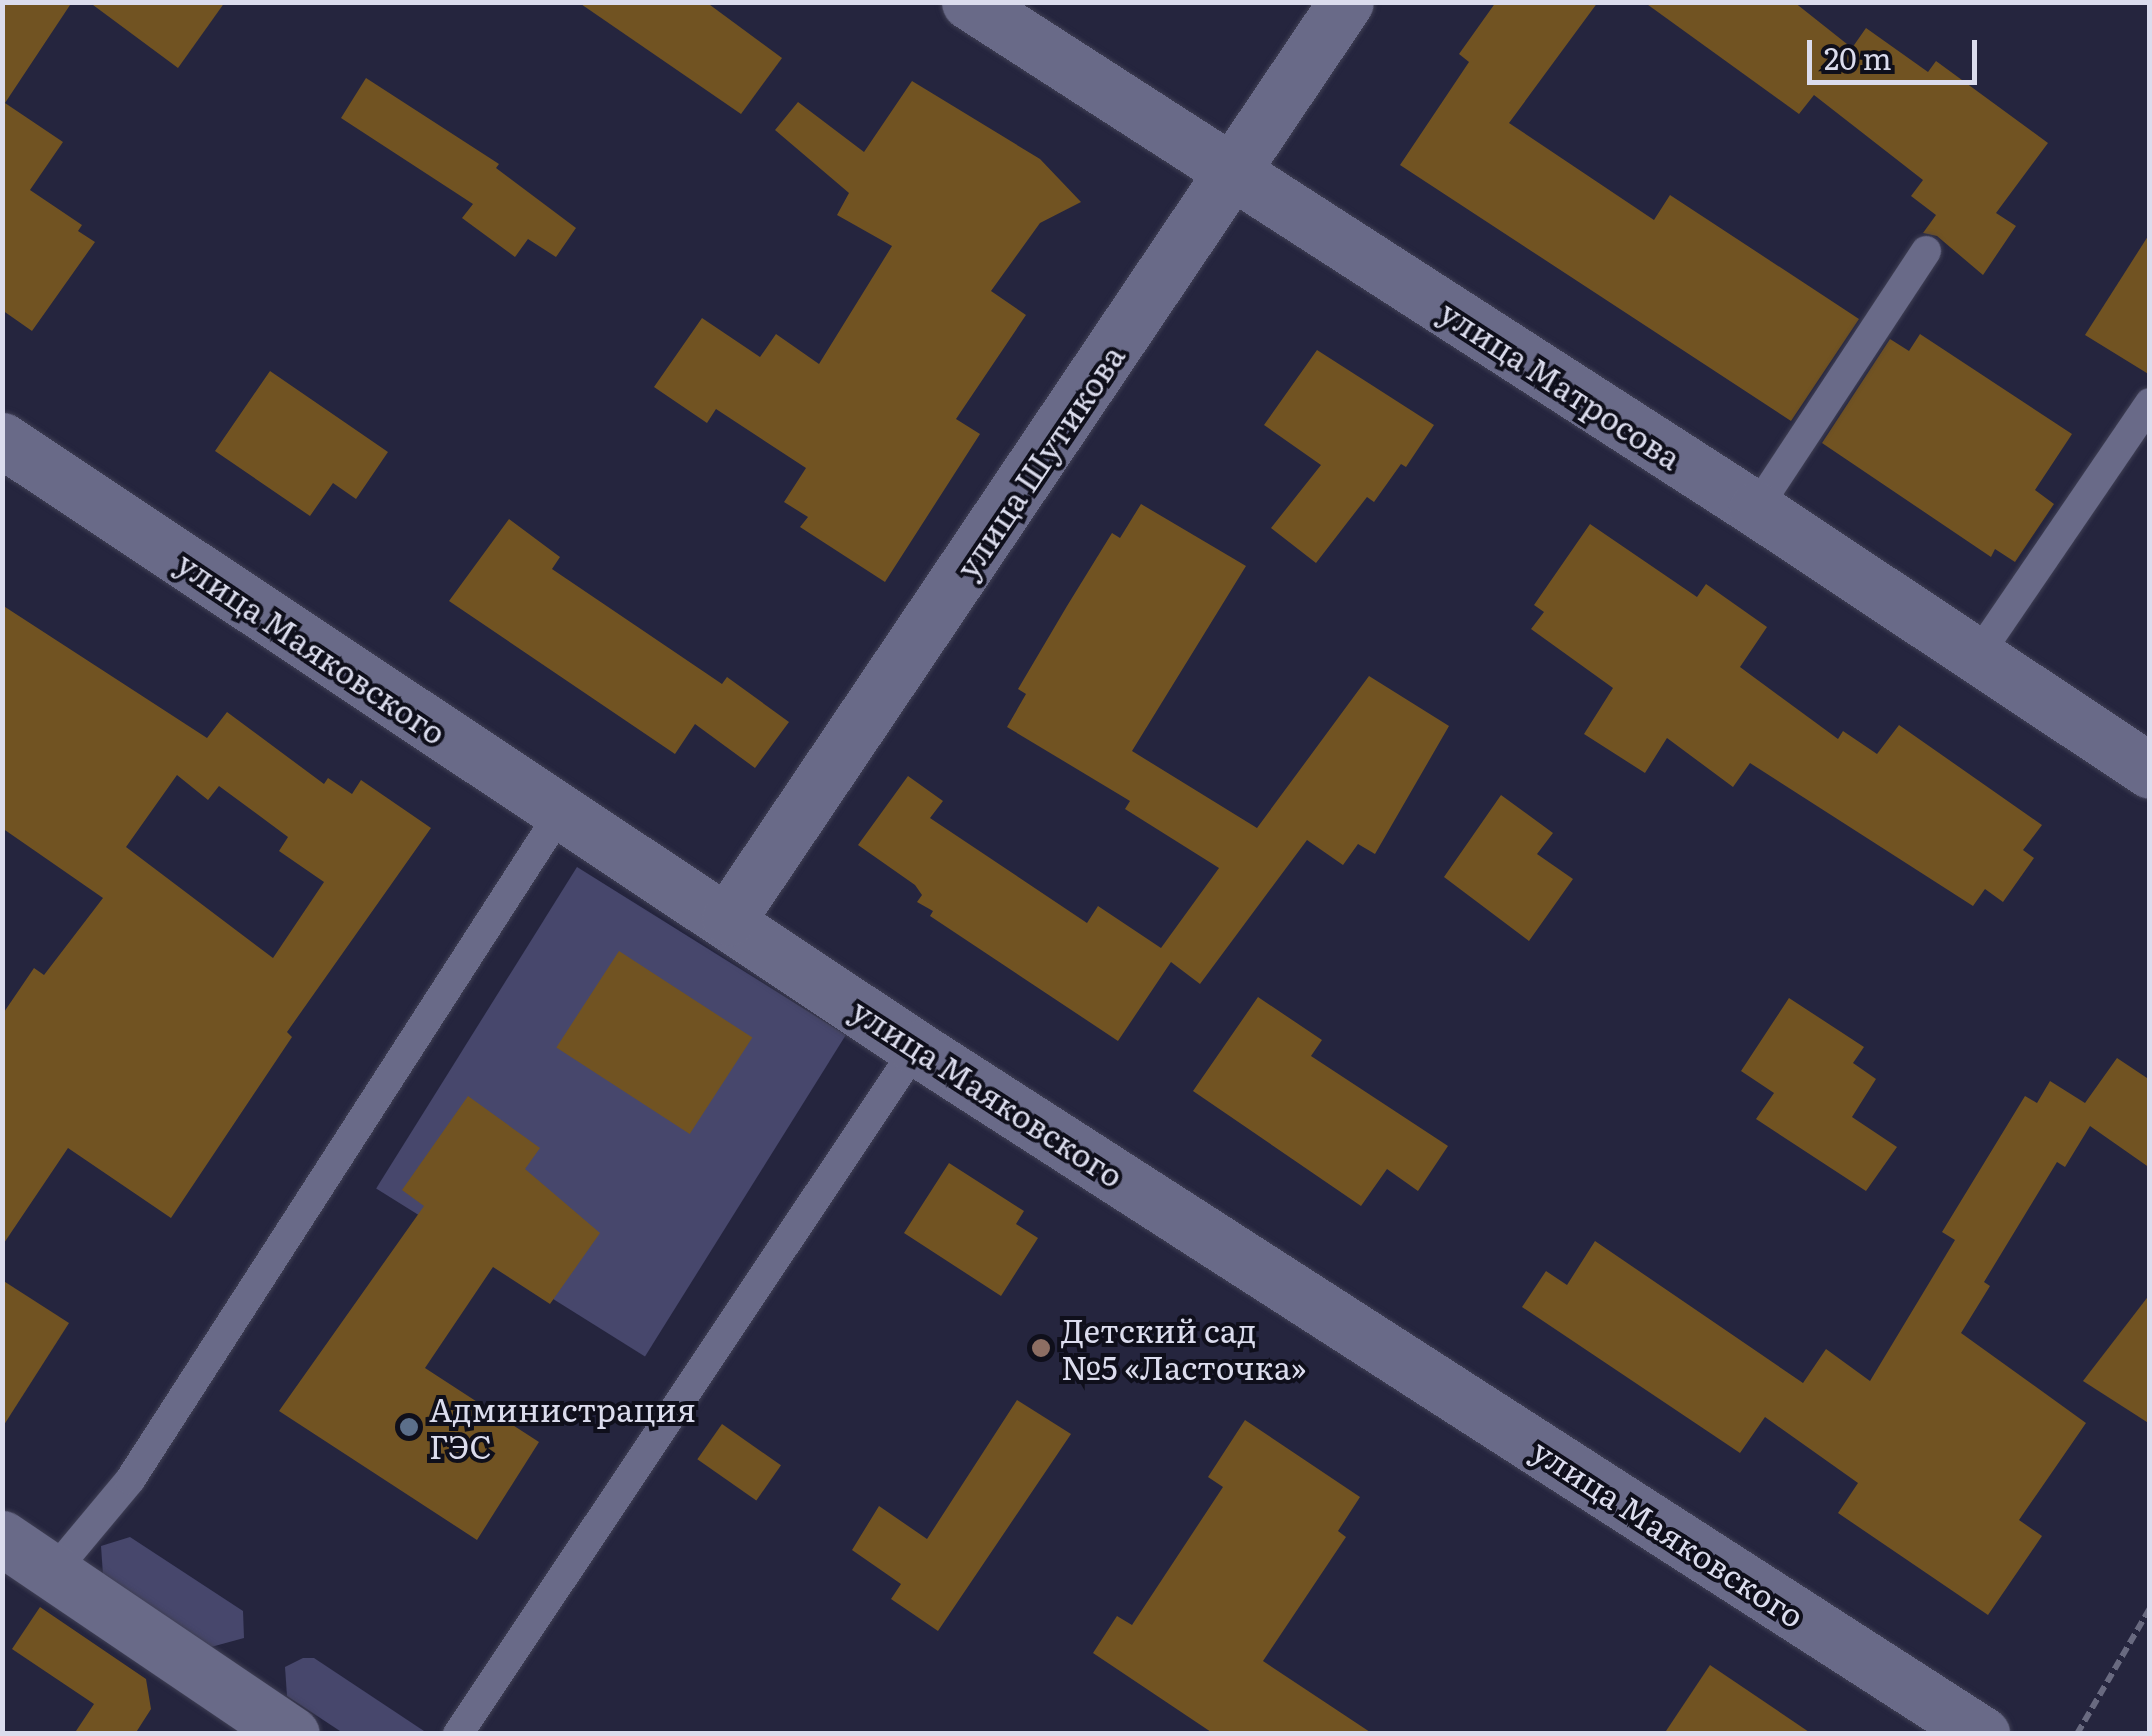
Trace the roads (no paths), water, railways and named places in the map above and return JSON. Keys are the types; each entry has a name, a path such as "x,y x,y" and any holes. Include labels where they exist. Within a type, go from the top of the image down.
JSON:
{"street":[{"name":"улица Матросова","path":"969,2 1756,508 2150,770"},
{"name":"улица Шутикова","path":"729,918 1234,174 1346,2"},
{"name":"улица Маяковского","path":"2,440 560,813 729,918 916,1048 1982,1734"},
{"path":"2,1538 54,1571 218,1714 292,1734"}],"lane":[{"path":"1756,508 1926,251"},
{"path":"1978,655 2150,403"},
{"path":"54,1571 130,1480 560,813"},
{"path":"458,1734 916,1048"}],"place":[{"name":"Детский сад №5 «Ласточка»","path":"1041,1348"},
{"name":"Администрация ГЭС","path":"409,1427"}]}
